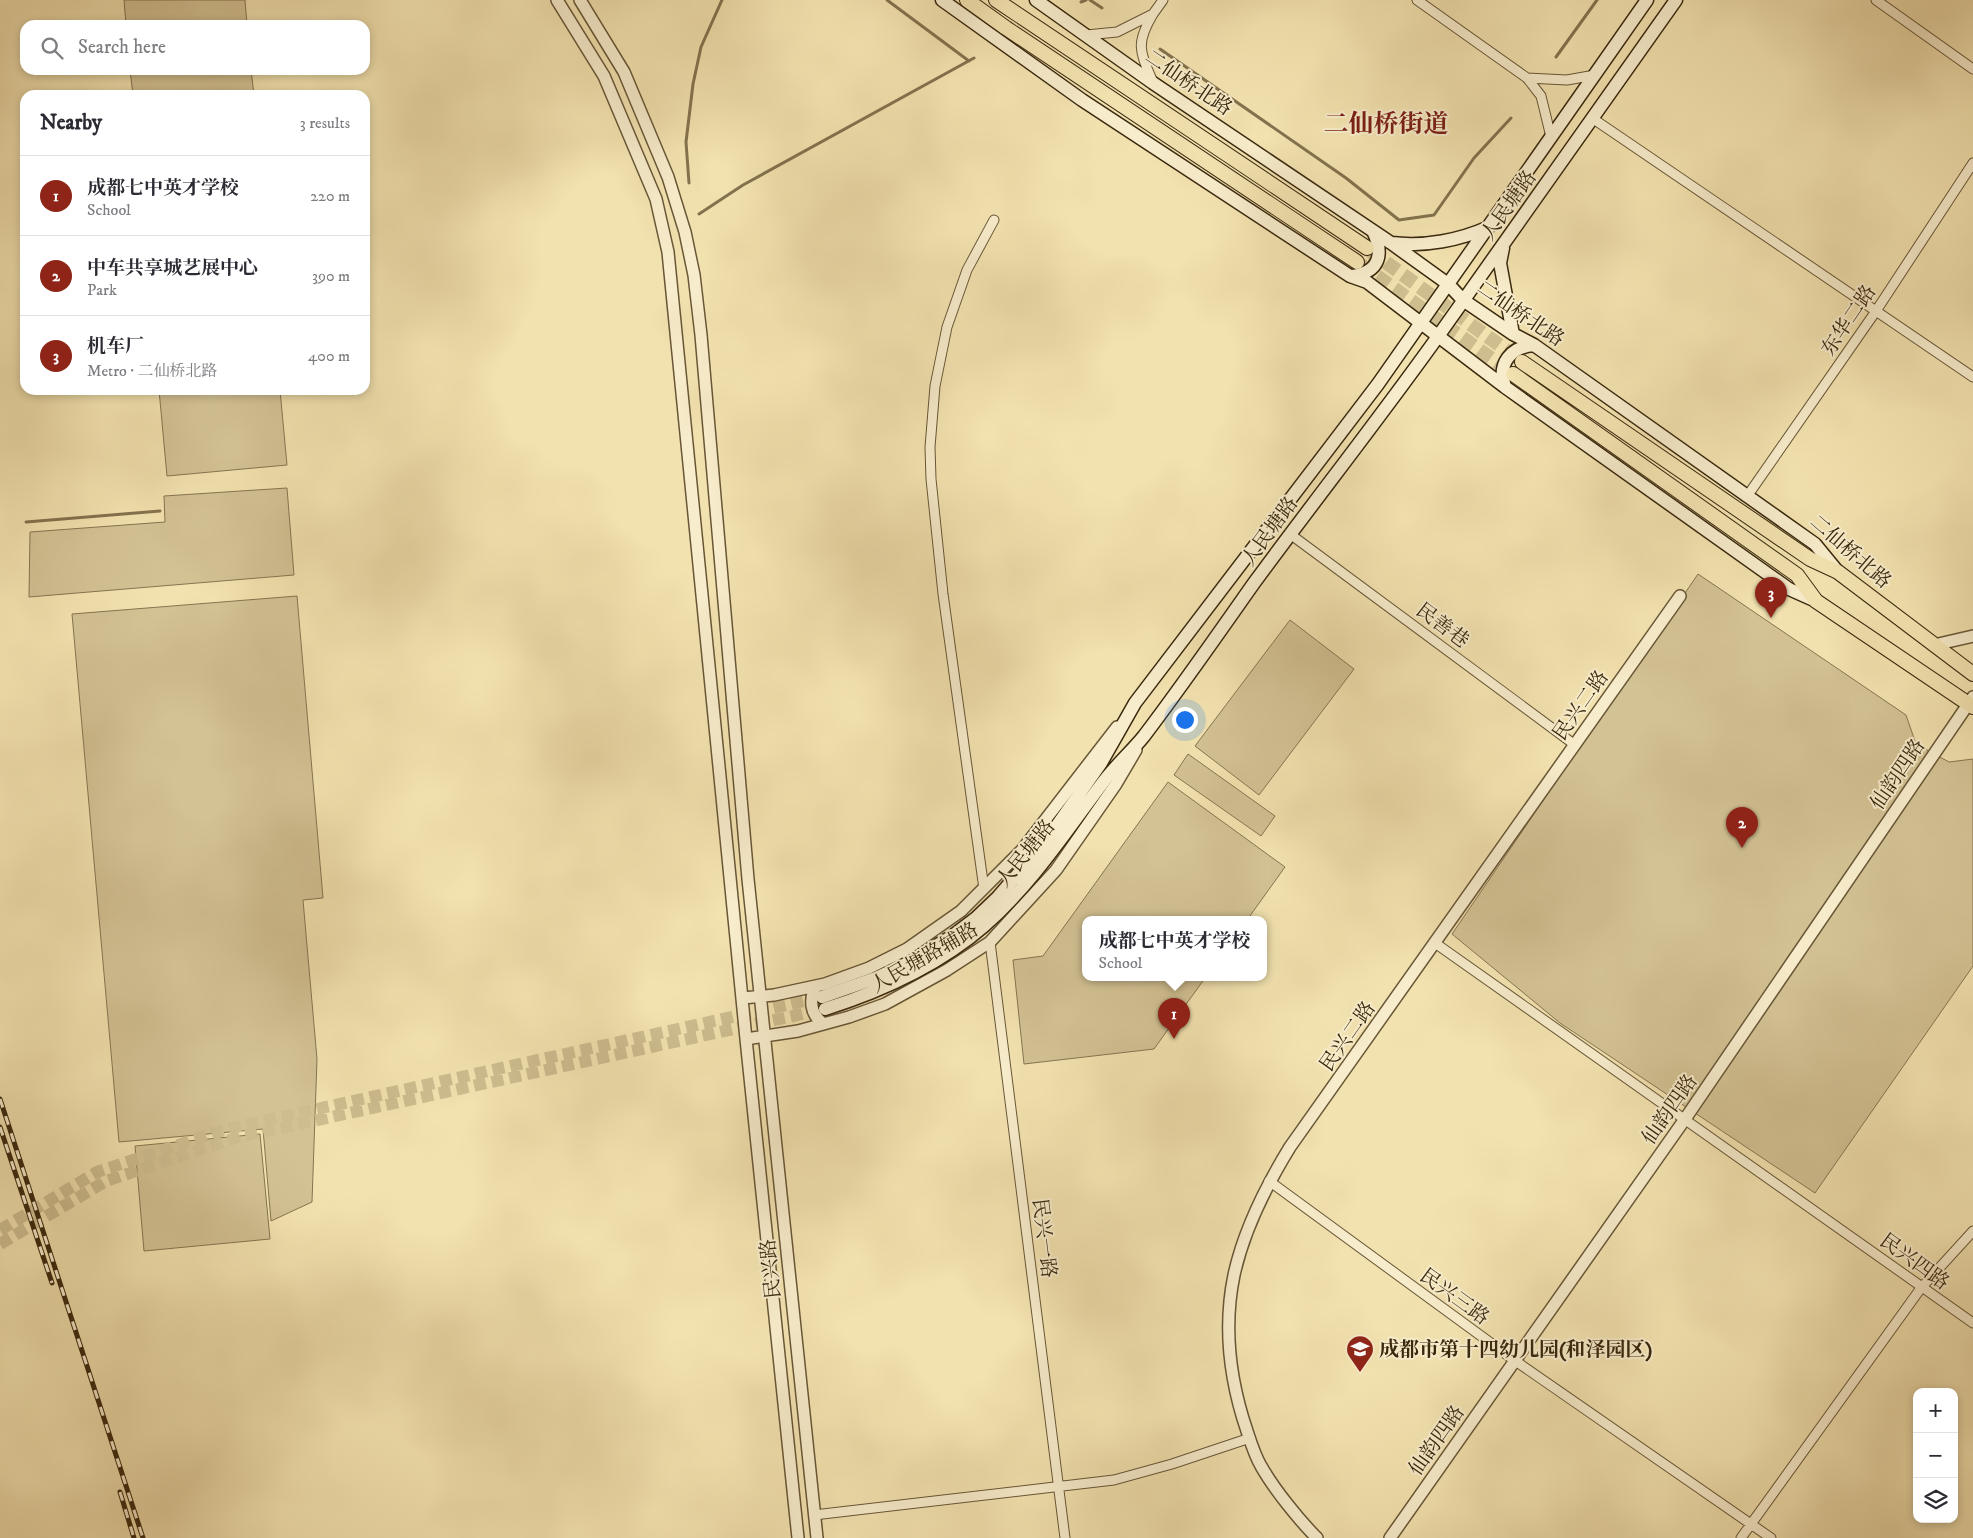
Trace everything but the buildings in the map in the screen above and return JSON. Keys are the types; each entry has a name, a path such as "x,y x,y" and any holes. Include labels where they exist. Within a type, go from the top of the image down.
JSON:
{"main road":[{"path":"942,0 1082,100 1350,276 1367,282 1505,387 1789,588 1816,600 1971,702"},
{"path":"967,0 1014,34 1357,262"},
{"path":"996,0 1367,248"},
{"name":"二仙桥北路","path":"1036,0 1373,230 1448,284 1463,300 1513,334 1534,345 1748,495 1815,544 1838,572 1973,674"},
{"name":"人民塘路","path":"821,998 867,982 908,962 951,937 987,907 1044,844 1101,763 1135,703 1378,384 1420,322 1490,227 1647,0"},
{"name":"人民塘路","path":"821,998 852,1000 916,972 955,949 1008,904 1049,857 1106,778 1142,738 1290,534 1438,337 1676,0"},
{"path":"1391,243 1410,245 1464,237 1490,227"},
{"path":"1350,276 1366,274 1373,266 1379,254 1379,245 1373,230"},
{"path":"1504,242 1500,263 1513,334"},
{"path":"1505,387 1502,372 1505,362 1512,352 1519,347 1534,345"},
{"path":"1522,362 1810,559 1838,572"},
{"path":"1513,374 1797,576 1816,600"}],"street":[{"name":"民兴路","path":"557,0 604,76 656,199 668,252 746,1039 798,1538"},
{"name":"民兴路","path":"580,0 624,72 668,177 685,232 694,275 701,335 748,879 817,1538"},
{"path":"1154,82 1142,56 1140,41 1145,28 1163,0"},
{"path":"1417,0 1527,78 1541,96 1551,138"},
{"path":"1876,0 1973,68"},
{"path":"1086,35 1117,32 1153,14"},
{"path":"1527,78 1567,80 1595,75"},
{"path":"1592,118 1973,377"},
{"name":"东华二路","path":"1748,495 1876,311 1973,163"},
{"path":"984,888 943,594 931,479 930,447 935,386 947,327 967,270 994,220"},
{"name":"民善巷","path":"1290,534 1575,745"},
{"name":"民兴二路","path":"1317,1538 1280,1493 1261,1466 1236,1397 1231,1367 1229,1313 1234,1275 1246,1233 1269,1182 1290,1147 1680,596"},
{"path":"1934,644 1973,636"},
{"name":"仙韵四路","path":"1390,1538 1685,1119 1971,702"},
{"name":"人民塘路辅路","path":"743,998 761,996 821,998 869,968 907,949 961,911 1022,850 1135,703"},
{"name":"人民塘路辅路","path":"746,1039 765,1037 824,1024 885,1004 947,970 990,942 1056,870 1116,784 1142,738"},
{"name":"民兴一路","path":"990,942 1064,1538"},
{"name":"民兴四路","path":"1435,943 1973,1324"},
{"path":"821,998 812,994 813,1009 816,1017 824,1024"},
{"name":"民兴三路","path":"1269,1182 1514,1360 1771,1538"},
{"path":"1741,1538 1921,1288 1973,1231"},
{"path":"796,1517 1114,1480 1172,1464 1250,1438"}],"shaded area":[{"path":"124,0 245,0 247,20 126,20"},
{"path":"131,75 252,75 253,90 132,90"},
{"path":"159,395 280,395 287,465 167,476"},
{"path":"287,488 294,575 29,597 30,532 165,522 164,496"},
{"path":"1698,574 1906,715 1916,744 1949,762 1973,759 1973,966 1815,1193 1560,1023 1452,934"},
{"path":"297,596 323,898 303,900 317,1059 312,1202 271,1221 263,1129 119,1142 72,614"},
{"path":"1290,620 1354,669 1259,795 1195,746"},
{"path":"1188,754 1275,816 1261,836 1174,775"},
{"path":"1168,782 1285,867 1250,916 1082,916 1082,981 1203,981 1154,1049 1024,1064 1013,960 1043,956"},
{"path":"260,1134 270,1239 144,1251 135,1146"}],"waterway":[{"path":"689,183 686,142 693,84 701,47 722,0"},
{"path":"887,0 969,61"},
{"path":"1081,2 1086,0"},
{"path":"1090,0 1102,8"},
{"path":"1556,57 1597,0"},
{"path":"1160,49 1346,178 1399,220 1434,215 1474,158 1511,118"},
{"path":"699,214 743,185 974,58"},
{"path":"26,522 160,511"}],"tunnel":[{"path":"1369,250 1521,361"},
{"path":"1360,264 1513,374"},
{"path":"0,1230 97,1172 227,1129 822,997"},
{"path":"0,1244 106,1181 235,1138 825,1009"}],"railway":[{"path":"0,1099 143,1538"},
{"path":"0,1127 52,1283"},
{"path":"120,1492 134,1538"}],"place":[{"name":"机车厂","path":"1771,618"},
{"name":"中车共享城艺展中心","path":"1742,848"},
{"name":"成都七中英才学校","path":"1174,1039"},
{"name":"成都市第十四幼儿园(和泽园区)","path":"1360,1373"}],"district":[{"name":"二仙桥街道","path":"1386,123"}]}
